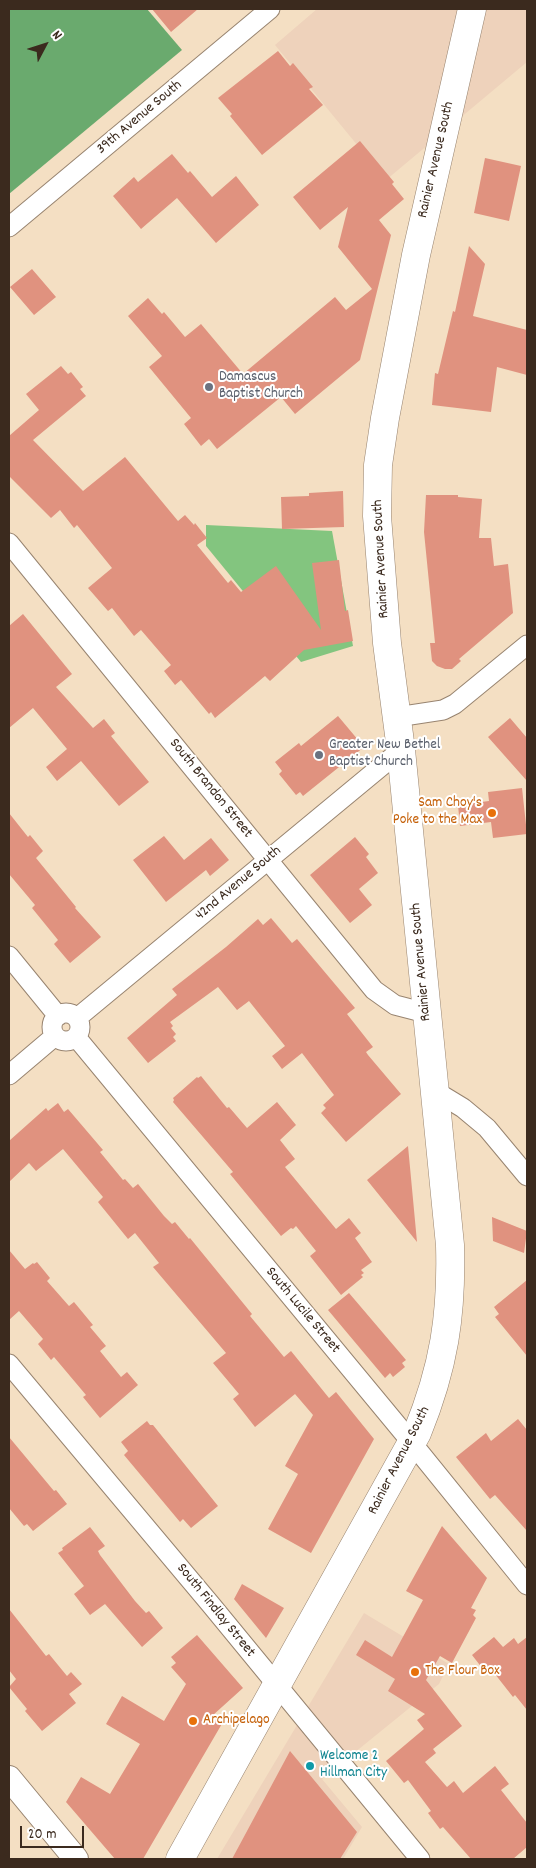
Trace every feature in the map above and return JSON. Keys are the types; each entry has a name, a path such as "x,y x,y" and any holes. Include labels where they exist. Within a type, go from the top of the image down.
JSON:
{"main road":[{"name":"Rainier Avenue South","path":"180,1859 412,1443 429,1403 439,1372 450,1310 450,1245 401,750 387,643 377,516 378,465 384,418 416,255 472,9"}],"street":[{"name":"39th Avenue South","path":"9,227 270,9"},
{"name":"South Brandon Street","path":"9,543 374,990 395,1005 426,1013"},
{"path":"397,717 443,710 455,704 527,645"},
{"name":"42nd Avenue South","path":"77,1018 401,750"},
{"path":"9,956 58,1016"},
{"path":"68,1012 77,1018 80,1030 76,1037 70,1041 65,1041 56,1036 52,1026 58,1016 68,1012"},
{"path":"9,1075 56,1036"},
{"name":"South Lucile Street","path":"76,1037 527,1585"},
{"path":"435,1092 463,1108 487,1128 527,1176"},
{"name":"South Findlay Street","path":"9,1364 420,1859"},
{"path":"9,1778 76,1859"}],"shaded area":[{"path":"317,9 527,9 527,62 386,180 275,45"},
{"path":"364,1613 449,1664 439,1684 322,1779 362,1827 343,1859 217,1859"}],"green space":[{"path":"9,9 147,9 182,50 9,194"},
{"path":"206,525 332,531 353,646 301,662 206,546"}],"building":[{"path":"152,9 198,9 171,32"},
{"path":"278,51 290,66 293,63 313,87 309,89 323,105 262,155 218,98"},
{"path":"360,141 394,182 392,184 404,199 379,220 391,235 360,360 295,414 281,397 217,449 209,439 201,446 184,424 191,418 149,367 162,356 128,316 148,298 162,314 164,312 185,337 201,324 243,374 335,297 346,310 372,289 338,247 348,207 320,230 293,197"},
{"path":"172,154 188,173 190,171 212,197 236,176 259,205 216,243 177,198 141,229 113,196 134,177 138,182"},
{"path":"485,158 521,166 509,221 474,213"},
{"path":"469,246 485,264 473,316 527,330 527,375 497,367 491,412 432,405 435,373 438,374 453,311 455,312"},
{"path":"32,269 56,297 34,315 10,287"},
{"path":"61,366 68,374 71,372 83,387 80,389 86,396 33,440 83,491 125,457 178,521 185,515 194,525 195,523 207,538 197,545 228,583 231,580 241,592 276,566 321,630 312,563 339,560 345,611 348,610 353,641 304,650 270,681 265,676 215,718 211,712 209,714 181,680 175,685 164,671 171,665 141,630 134,636 112,608 108,611 88,588 112,568 77,525 74,528 60,510 51,518 9,476 9,436 39,410 26,394"},
{"path":"343,491 344,527 282,529 281,497 309,496 309,493"},
{"path":"426,495 458,495 458,497 482,499 479,538 491,538 494,566 508,564 513,613 459,659 461,661 452,669 437,666 432,661 430,643 435,643 424,532"},
{"path":"23,614 72,674 56,687 93,728 104,719 115,733 111,736 149,782 119,806 81,761 57,781 46,767 67,749 33,708 9,728 9,626"},
{"name":"Greater New Bethel Baptist Church","path":"338,716 364,747 303,796 300,792 296,795 279,774 282,771 275,762 299,743 301,746"},
{"path":"510,718 527,738 527,781 488,737"},
{"name":"Sam Choy's Poke to the Max","path":"522,788 527,834 493,838 491,822 460,826 458,805 489,801 488,792"},
{"path":"9,813 28,837 30,835 43,851 36,858 75,908 101,937 70,963 54,944 58,940 32,908 35,905 9,874"},
{"path":"164,836 184,860 211,838 229,860 210,876 206,870 166,902 133,860"},
{"path":"355,837 369,854 366,857 378,873 359,889 372,905 350,923 310,875"},
{"path":"271,918 292,943 297,939 355,1008 347,1014 373,1047 366,1052 401,1094 346,1142 321,1113 326,1108 323,1105 334,1095 302,1053 282,1069 272,1056 285,1046 249,1001 237,1010 218,987 170,1022 173,1026 171,1028 176,1034 173,1037 176,1041 148,1063 127,1038 177,995 172,989 226,947 258,919 263,925"},
{"path":"201,1076 227,1108 229,1107 247,1128 277,1102 296,1125 280,1140 295,1159 285,1167 336,1229 349,1218 361,1233 355,1238 372,1262 361,1270 364,1273 361,1275 363,1277 341,1295 310,1256 316,1251 296,1226 281,1236 230,1174 233,1172 173,1102 173,1098 197,1077"},
{"path":"58,1103 64,1112 68,1109 103,1150 100,1152 123,1180 125,1179 133,1188 138,1184 164,1216 172,1224 175,1222 190,1238 252,1314 250,1316 284,1357 291,1351 329,1398 336,1392 374,1439 311,1553 268,1529 298,1474 285,1466 313,1415 295,1394 255,1427 233,1399 239,1394 213,1363 226,1353 153,1267 159,1263 135,1233 128,1239 98,1202 103,1197 63,1149 36,1171 29,1163 9,1182 9,1141 46,1108 48,1111"},
{"path":"408,1146 417,1242 367,1180"},
{"path":"492,1217 527,1231 524,1253 493,1241"},
{"path":"9,1250 25,1269 37,1262 50,1278 47,1281 69,1306 74,1302 93,1325 90,1327 106,1346 100,1351 121,1377 127,1372 138,1385 100,1418 83,1397 86,1395 54,1357 51,1360 38,1344 43,1339 19,1311 9,1320"},
{"path":"527,1280 527,1356 495,1317 499,1314 494,1307"},
{"path":"349,1293 406,1360 402,1363 405,1367 393,1377 390,1373 385,1378 328,1310"},
{"path":"518,1419 527,1430 527,1531 495,1495 490,1499 456,1457 486,1433 491,1441"},
{"path":"147,1421 150,1425 153,1425 218,1506 191,1528 183,1519 180,1522 124,1455 128,1451 121,1442"},
{"path":"9,1437 67,1504 33,1531 27,1524 24,1526 9,1508"},
{"path":"442,1526 487,1578 471,1608 476,1610 473,1615 476,1618 452,1663 440,1656 426,1680 462,1726 433,1749 436,1753 425,1762 447,1787 454,1781 463,1793 495,1766 509,1784 501,1790 527,1823 527,1847 513,1859 471,1859 443,1827 440,1829 428,1813 431,1811 408,1780 404,1783 386,1761 424,1729 417,1720 425,1714 388,1691 395,1679 356,1655 365,1640 392,1657 423,1600 406,1591"},
{"path":"90,1527 105,1546 98,1551 100,1555 135,1601 146,1613 149,1611 163,1628 142,1647 105,1604 90,1615 74,1594 84,1586 58,1553"},
{"path":"242,1584 284,1608 266,1638 234,1599"},
{"path":"9,1609 46,1656 49,1654 67,1676 71,1672 82,1684 69,1694 76,1703 42,1731 25,1711 27,1709 9,1687 16,1679 9,1670"},
{"path":"197,1635 243,1688 212,1716 223,1722 143,1859 115,1859 66,1802 81,1777 110,1794 140,1744 106,1724 122,1696 164,1721 186,1684 171,1667 176,1663 171,1657"},
{"path":"494,1637 503,1647 514,1638 518,1644 527,1637 527,1710 515,1695 513,1697 491,1669 486,1673 472,1655"},
{"path":"290,1751 357,1832 340,1859 232,1859"}],"place":[{"name":"Damascus Baptist Church","path":"209,387"},
{"name":"Greater New Bethel Baptist Church","path":"319,755"},
{"name":"Sam Choy's Poke to the Max","path":"492,813"},
{"name":"The Flour Box","path":"415,1672"},
{"name":"Archipelago","path":"193,1721"},
{"name":"Welcome 2 Hillman City","path":"310,1766"}]}
